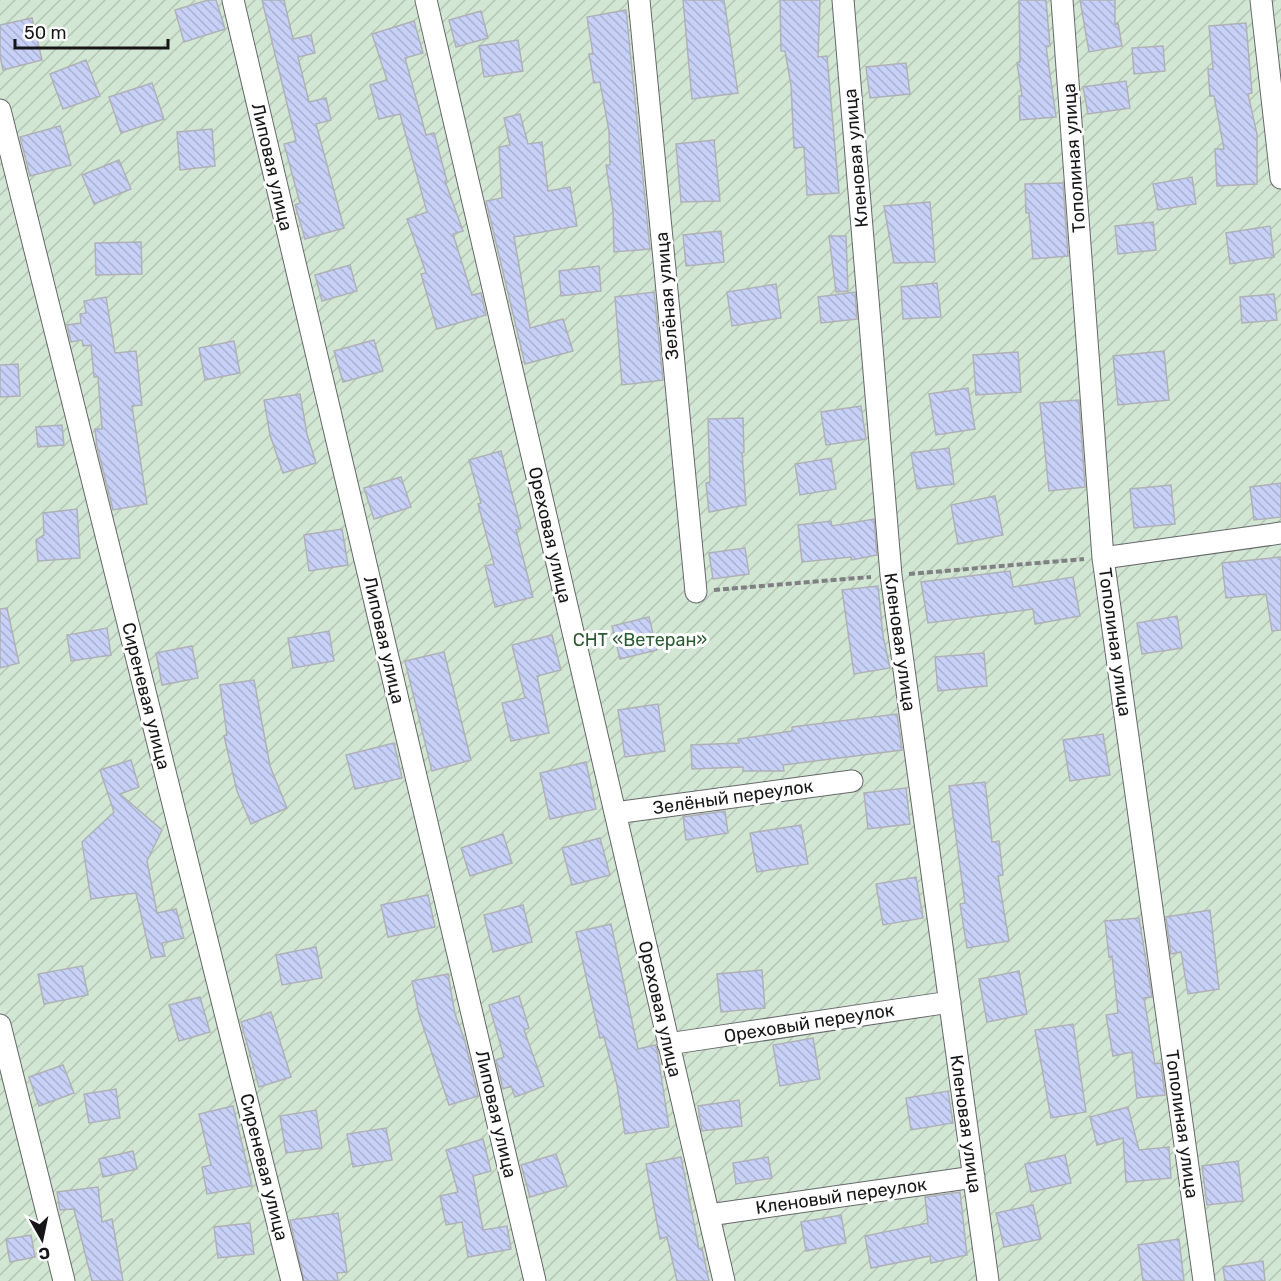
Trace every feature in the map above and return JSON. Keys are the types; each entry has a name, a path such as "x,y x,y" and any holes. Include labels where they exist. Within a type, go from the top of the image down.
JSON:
{"street":[{"name":"Липовая улица","path":"233,0 535,1281"},
{"name":"Ореховая улица","path":"426,0 724,1281"},
{"name":"Зелёная улица","path":"639,0 696,592"},
{"name":"Кленовая улица","path":"843,0 891,576 988,1281"},
{"name":"Тополиная улица","path":"1062,0 1103,558 1204,1281"},
{"path":"1261,0 1281,178"},
{"name":"Сиреневая улица","path":"0,110 292,1281"},
{"path":"1103,558 1281,533"},
{"name":"Зелёный переулок","path":"615,813 852,781"},
{"name":"Ореховый переулок","path":"669,1044 950,1002"},
{"path":"0,1024 64,1281"},
{"name":"Кленовый переулок","path":"709,1215 974,1177"}],"green space":[{"name":"СНТ «Ветеран»","path":"0,0 1281,0 1281,1281 0,1281"}],"building":[{"path":"208,0 216,0 225,29 184,42 175,10"},
{"path":"262,0 284,0 293,39 311,35 315,53 298,57 309,102 326,98 331,120 316,124 344,228 305,239 295,205 300,203 284,144 296,141"},
{"path":"683,0 724,0 738,93 692,99"},
{"path":"780,0 820,0 818,57 827,56 839,193 807,195 804,147 794,148 791,85 785,51 781,51"},
{"path":"1019,0 1046,0 1050,46 1046,46 1056,117 1020,120 1019,96 1022,96 1017,63 1020,62"},
{"path":"1080,0 1115,0 1115,24 1118,23 1122,46 1089,52"},
{"path":"626,10 650,249 614,252 613,211 606,165 610,165 609,131 600,82 594,83 589,54 593,54 587,17"},
{"path":"481,11 488,38 456,47 449,20"},
{"path":"32,18 42,60 3,70 0,56 0,25"},
{"path":"414,21 423,53 405,58 426,135 434,133 447,181 445,181 463,231 453,234 472,295 481,293 486,315 437,329 421,274 426,273 407,219 427,212 400,114 379,119 370,85 387,80 372,34"},
{"path":"1246,23 1252,93 1248,94 1257,134 1257,184 1217,186 1215,149 1224,149 1214,96 1210,96 1208,69 1213,69 1209,26"},
{"path":"518,40 523,71 484,77 479,46"},
{"path":"1163,46 1165,71 1134,74 1132,48"},
{"path":"86,60 100,96 63,109 50,74"},
{"path":"906,63 910,94 870,98 866,67"},
{"path":"1126,81 1130,108 1088,114 1083,87"},
{"path":"152,83 164,119 121,133 109,97"},
{"path":"520,114 528,144 542,142 548,191 570,187 577,226 514,237 530,328 563,319 573,351 525,364 486,201 502,198 499,147 510,145 504,118"},
{"path":"60,126 71,165 30,176 20,137"},
{"path":"212,129 215,166 180,170 177,132"},
{"path":"714,140 720,201 681,202 676,144"},
{"path":"119,160 131,189 94,204 82,175"},
{"path":"1192,177 1196,204 1158,210 1153,184"},
{"path":"1063,183 1068,256 1033,259 1029,213 1026,213 1025,184"},
{"path":"930,202 935,262 894,263 884,206"},
{"path":"1153,222 1156,250 1118,254 1115,226"},
{"path":"1270,226 1274,257 1230,264 1226,233"},
{"path":"721,231 724,262 686,266 683,235"},
{"path":"829,236 846,236 848,291 836,292"},
{"path":"141,242 142,274 96,275 95,243"},
{"path":"350,265 357,291 322,301 315,275"},
{"path":"599,266 601,291 561,296 559,271"},
{"path":"937,283 941,317 903,319 901,287"},
{"path":"776,284 781,318 732,326 727,292"},
{"path":"654,292 663,380 622,385 615,297"},
{"path":"855,292 857,319 821,323 818,297"},
{"path":"1274,294 1277,320 1242,323 1240,297"},
{"path":"106,297 115,353 136,351 142,405 132,406 147,504 113,510 97,446 95,429 102,429 98,377 94,377 91,345 83,346 82,340 71,342 67,325 81,323 80,314 86,313 84,301"},
{"path":"374,340 383,371 343,382 334,351"},
{"path":"234,341 240,373 205,380 199,348"},
{"path":"1164,351 1169,400 1118,405 1113,356"},
{"path":"1018,352 1021,392 976,395 973,355"},
{"path":"18,364 20,396 0,397 0,365"},
{"path":"968,388 975,429 936,435 929,394"},
{"path":"300,394 307,434 316,463 283,473 270,435 264,400"},
{"path":"1079,400 1085,487 1049,491 1040,403"},
{"path":"861,406 866,439 826,445 821,412"},
{"path":"743,418 744,452 742,453 746,505 709,512 706,483 710,482 708,419"},
{"path":"62,425 64,445 38,447 36,427"},
{"path":"949,448 954,484 917,489 911,453"},
{"path":"501,451 521,528 516,530 533,597 495,607 485,566 494,564 469,460"},
{"path":"831,458 836,489 800,495 795,464"},
{"path":"401,477 411,507 374,519 364,488"},
{"path":"1281,483 1281,517 1254,520 1250,487"},
{"path":"1171,485 1175,524 1134,528 1130,489"},
{"path":"995,496 1003,535 958,544 951,505"},
{"path":"77,509 80,558 38,561 36,540 44,535 43,513"},
{"path":"874,519 877,555 852,560 851,557 802,562 798,525 831,521 832,526"},
{"path":"342,529 348,565 309,571 304,535"},
{"path":"745,548 749,574 713,579 709,553"},
{"path":"1281,557 1281,630 1272,631 1266,594 1226,598 1222,563"},
{"path":"1010,571 1013,587 1073,577 1080,616 1035,624 1033,609 928,623 921,582"},
{"path":"878,586 883,636 890,668 854,674 842,590"},
{"path":"7,608 19,663 0,668 0,609"},
{"path":"1177,616 1182,648 1142,654 1137,623"},
{"path":"649,617 657,650 620,659 612,626"},
{"path":"107,628 111,655 71,661 67,635"},
{"path":"329,631 334,661 293,668 288,638"},
{"path":"552,635 561,670 537,676 549,733 511,741 502,703 525,698 512,645"},
{"path":"192,646 198,678 162,685 156,653"},
{"path":"444,652 471,760 432,771 405,661"},
{"path":"984,653 987,686 938,691 935,657"},
{"path":"254,680 270,766 287,808 251,824 237,791 224,736 227,735 220,685"},
{"path":"658,704 665,751 625,757 618,710"},
{"path":"897,714 902,750 783,765 784,771 743,771 743,767 692,769 691,745 739,743 738,739 792,731 792,727"},
{"path":"1103,734 1110,775 1070,781 1063,740"},
{"path":"394,743 402,778 355,789 346,755"},
{"path":"131,760 139,787 120,794 162,830 147,861 157,913 176,909 184,938 162,943 165,956 151,958 136,893 91,899 82,842 114,812 100,770"},
{"path":"586,762 596,809 550,819 540,773"},
{"path":"985,782 992,842 999,841 1003,875 998,876 1009,941 967,948 960,904 965,903 949,786"},
{"path":"906,788 910,824 868,829 864,793"},
{"path":"725,811 728,833 686,840 683,817"},
{"path":"801,825 808,864 757,872 750,833"},
{"path":"503,834 512,863 470,876 461,848"},
{"path":"600,838 610,875 572,885 562,848"},
{"path":"916,877 923,918 883,925 876,884"},
{"path":"428,895 435,927 388,937 381,905"},
{"path":"523,905 532,942 493,952 484,915"},
{"path":"1210,910 1219,989 1188,994 1181,952 1171,954 1166,917"},
{"path":"1139,918 1152,997 1144,998 1155,1064 1161,1063 1165,1095 1137,1098 1132,1052 1113,1056 1106,1015 1118,1013 1112,956 1109,957 1105,921"},
{"path":"611,924 638,1049 655,1045 657,1050 669,1127 625,1134 617,1085 604,1037 600,1038 576,932"},
{"path":"316,947 322,978 282,985 276,955"},
{"path":"82,966 88,995 44,1004 38,974"},
{"path":"762,970 765,1008 721,1012 717,974"},
{"path":"1019,971 1027,1014 987,1022 979,979"},
{"path":"448,974 455,1014 465,1041 478,1096 449,1105 419,1014 412,981"},
{"path":"519,996 529,1028 524,1030 544,1086 515,1097 511,1086 503,1089 496,1060 504,1057 489,1005"},
{"path":"200,997 210,1032 179,1041 169,1005"},
{"path":"271,1012 291,1077 259,1087 241,1022"},
{"path":"1073,1024 1086,1112 1051,1118 1035,1030"},
{"path":"813,1038 820,1079 780,1086 773,1045"},
{"path":"63,1065 74,1093 39,1106 29,1077"},
{"path":"116,1089 120,1118 89,1123 84,1094"},
{"path":"948,1091 953,1123 911,1130 906,1098"},
{"path":"739,1100 742,1126 702,1131 698,1106"},
{"path":"233,1106 252,1186 207,1194 202,1167 211,1165 199,1114"},
{"path":"1128,1107 1139,1150 1169,1147 1171,1178 1126,1182 1123,1138 1097,1145 1090,1117"},
{"path":"316,1110 322,1148 286,1153 280,1116"},
{"path":"386,1128 392,1160 353,1167 347,1134"},
{"path":"483,1139 491,1171 473,1176 483,1230 507,1226 511,1249 468,1257 462,1222 446,1225 440,1196 458,1192 446,1150"},
{"path":"133,1151 137,1169 103,1177 99,1159"},
{"path":"556,1154 567,1186 530,1197 521,1165"},
{"path":"1065,1155 1071,1183 1031,1192 1025,1164"},
{"path":"681,1157 699,1249 702,1248 709,1281 677,1281 667,1237 660,1239 646,1164"},
{"path":"768,1157 772,1178 736,1184 733,1163"},
{"path":"1238,1161 1243,1201 1207,1205 1202,1166"},
{"path":"98,1187 102,1222 112,1219 123,1281 92,1281 74,1209 60,1210 57,1192"},
{"path":"960,1192 967,1255 931,1263 930,1256 871,1268 865,1236 928,1223 925,1197"},
{"path":"1033,1205 1041,1239 1004,1247 996,1213"},
{"path":"338,1213 347,1272 337,1273 338,1281 304,1281 290,1220"},
{"path":"841,1215 846,1243 806,1251 801,1222"},
{"path":"250,1223 254,1254 218,1258 214,1227"},
{"path":"31,1235 35,1257 10,1262 6,1239"},
{"path":"1179,1239 1184,1281 1143,1281 1138,1245"},
{"path":"1263,1261 1265,1281 1225,1281 1223,1267"}]}
